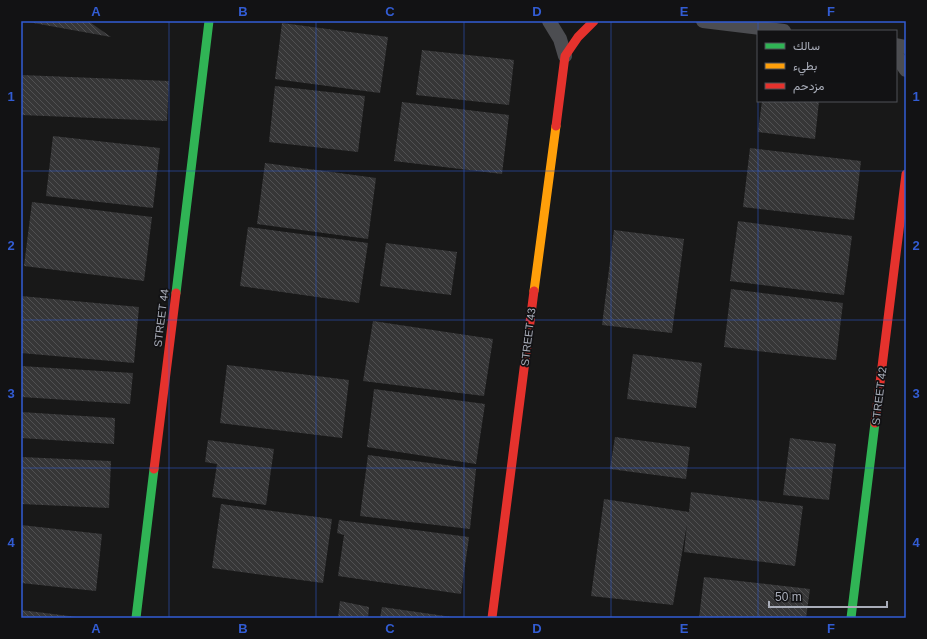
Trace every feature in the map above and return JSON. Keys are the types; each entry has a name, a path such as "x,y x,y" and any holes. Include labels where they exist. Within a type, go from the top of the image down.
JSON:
{"street":[{"name":"STREET 44","path":"136,618 209,21"},
{"name":"STREET 43","path":"492,618 565,56 560,39 549,21"},
{"name":"STREET 43","path":"565,56 584,29 594,21"},
{"path":"703,21 776,30"},
{"path":"897,56 906,70"},
{"name":"STREET 42","path":"851,618 906,174"}],"building":[{"path":"88,21 111,37 28,22"},
{"path":"282,23 388,37 380,93 275,79"},
{"path":"422,50 514,60 509,105 416,95"},
{"path":"21,75 169,81 167,121 21,115"},
{"path":"275,86 365,96 358,152 269,142"},
{"path":"402,102 509,115 502,174 394,161"},
{"path":"762,102 819,102 815,139 758,132"},
{"path":"53,136 160,148 153,208 46,196"},
{"path":"750,148 861,161 854,220 743,207"},
{"path":"265,163 376,178 368,239 257,224"},
{"path":"32,202 152,217 144,281 24,266"},
{"path":"738,221 852,236 844,295 730,281"},
{"path":"248,227 368,243 359,303 240,286"},
{"path":"614,230 684,239 672,333 602,325"},
{"path":"386,243 457,252 451,295 380,286"},
{"path":"731,289 843,303 836,360 724,347"},
{"path":"21,296 139,307 134,363 21,353"},
{"path":"373,321 493,339 484,396 363,381"},
{"path":"633,354 702,363 696,408 627,399"},
{"path":"227,365 349,380 342,438 220,423"},
{"path":"21,366 133,373 130,404 21,397"},
{"path":"374,389 485,404 476,464 367,447"},
{"path":"21,412 115,418 114,444 21,438"},
{"path":"615,437 690,447 686,479 610,469"},
{"path":"790,438 836,444 829,500 783,495"},
{"path":"208,440 274,449 266,505 212,497 217,464 205,462"},
{"path":"368,455 476,469 470,529 360,516"},
{"path":"21,457 111,461 109,508 21,504"},
{"path":"691,492 803,506 795,566 684,552 687,524 673,605 591,596 604,499 689,512"},
{"path":"221,504 332,519 323,583 212,568"},
{"path":"339,520 469,537 461,594 338,576 344,535 337,533"},
{"path":"21,525 102,534 96,591 21,583"},
{"path":"704,577 810,589 806,618 699,618"},
{"path":"340,601 369,607 368,618 338,618"},
{"path":"382,607 452,617 380,618"},
{"path":"21,610 77,617 77,618 21,618"}],"traffic: fast":[{"path":"176,293 209,21"},
{"path":"851,618 875,423"},
{"path":"136,618 154,469"}],"traffic: slow":[{"path":"534,291 556,126"}],"traffic: jam":[{"path":"556,126 565,56 578,37 594,21"},
{"path":"875,423 906,174"},
{"path":"492,618 534,291"},
{"path":"154,469 176,293"}]}
